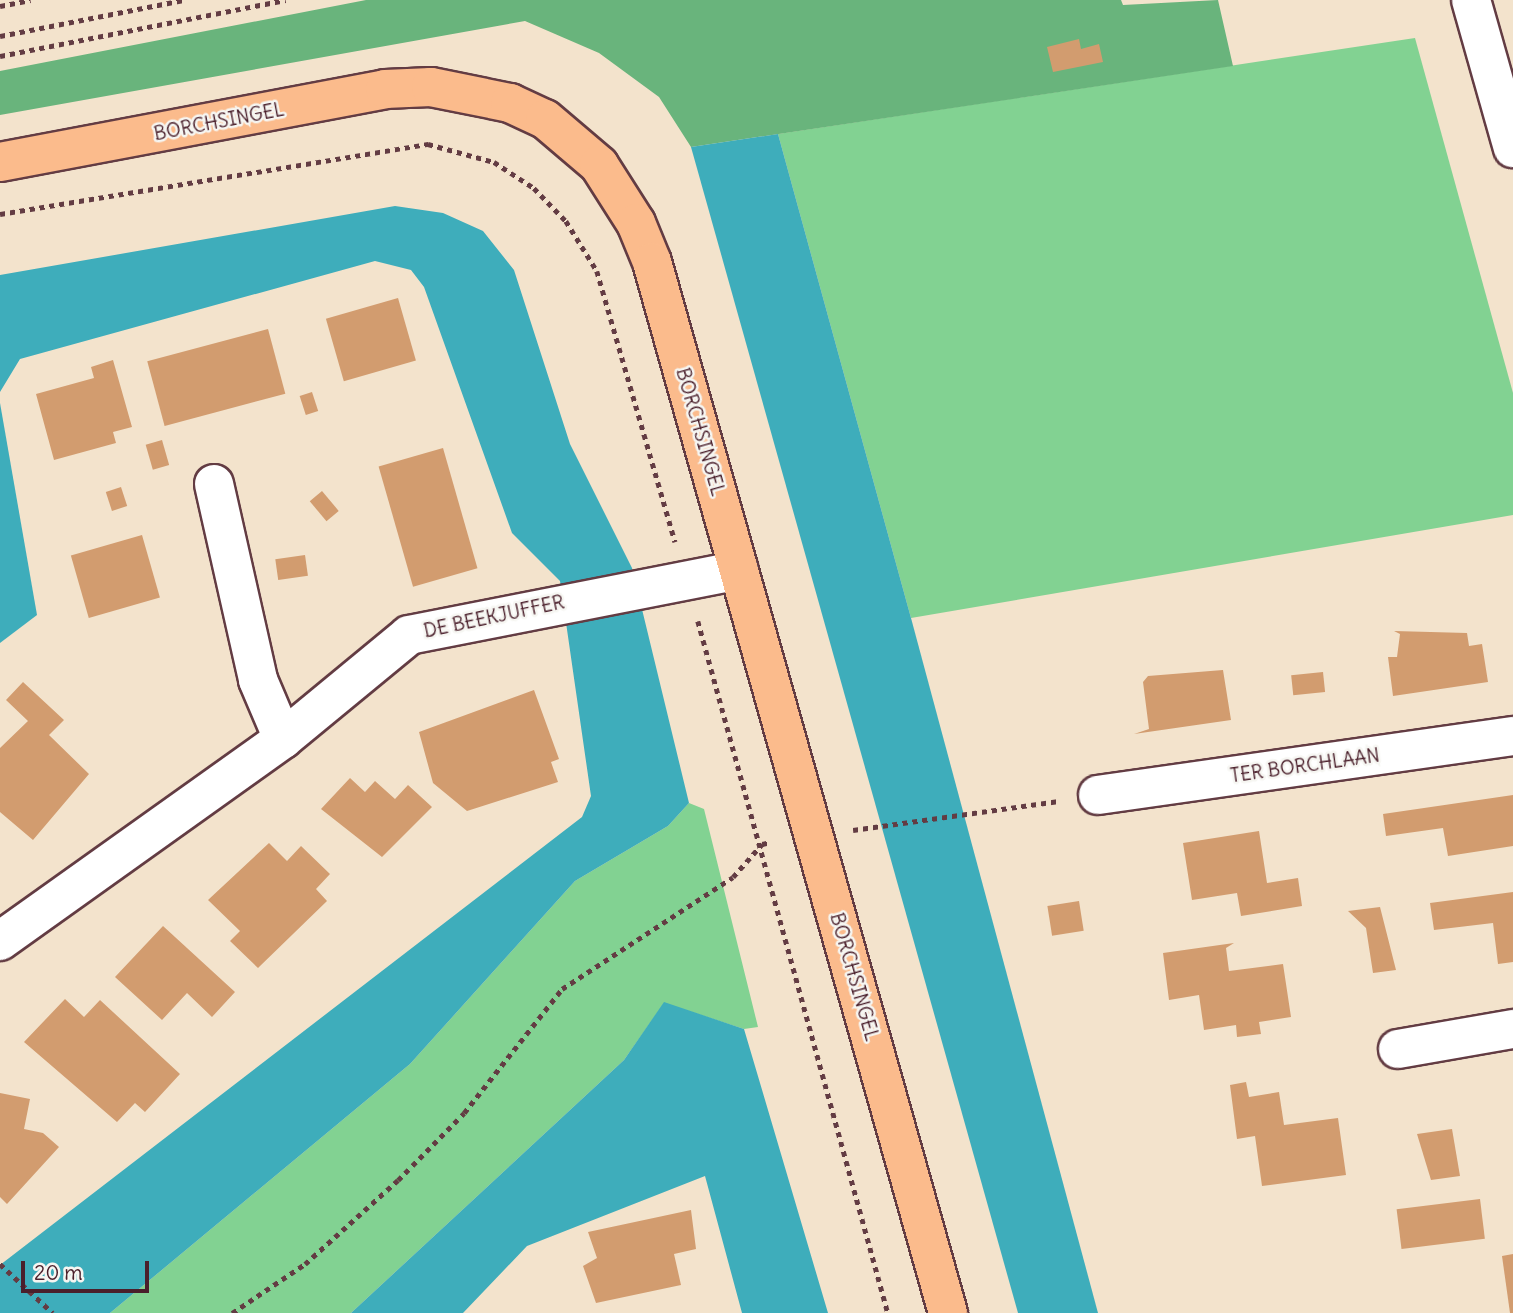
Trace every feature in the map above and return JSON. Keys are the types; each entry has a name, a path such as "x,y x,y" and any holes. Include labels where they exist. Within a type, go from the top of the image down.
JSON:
{"main road":[{"name":"BORCHSINGEL","path":"0,162 385,89 472,92 545,119 599,165 636,223 739,570 948,1313"}],"street":[{"path":"1471,0 1513,148"},
{"path":"214,484 258,680 283,739"},
{"name":"DE BEEKJUFFER","path":"0,941 283,739 409,635 649,585 739,570"},
{"name":"TER BORCHLAAN","path":"1098,795 1513,736"},
{"path":"1398,1049 1513,1029"}],"path":[{"path":"0,6 30,0"},
{"path":"0,36 184,0"},
{"path":"0,57 286,0"},
{"path":"0,214 428,144 494,162 534,188 566,220 597,271 762,844 888,1313"},
{"path":"870,828 1098,795"},
{"path":"232,1313 305,1264 398,1180 464,1113 562,989 733,877 762,844"},
{"path":"0,1264 52,1313"}],"green space":[{"path":"366,0 1121,0 1123,5 1218,0 1233,66 691,147 659,97 599,53 525,21 0,115 0,71"},
{"path":"1415,38 1513,393 1513,515 911,618 778,134"},
{"path":"689,803 704,809 758,1027 744,1029 664,1003 624,1060 351,1313 110,1313 410,1064 575,881 668,826"}],"water":[{"path":"778,134 1098,1313 1018,1313 691,147"},
{"path":"395,206 443,213 483,231 514,270 570,444 632,568 689,803 668,826 575,881 410,1064 110,1313 0,1313 0,1265 582,817 591,796 560,581 512,533 424,287 411,270 375,261 20,359 0,392 0,275"},
{"path":"0,403 37,615 0,643"},
{"path":"664,1002 744,1029 828,1313 742,1313 705,1176 527,1246 463,1313 351,1313 624,1060"}],"building":[{"path":"1079,39 1081,49 1099,44 1103,62 1053,72 1047,47"},
{"path":"398,298 416,360 344,381 326,319"},
{"path":"268,329 285,394 165,426 147,361"},
{"path":"113,360 132,427 113,432 116,443 54,460 36,394 94,378 91,367"},
{"path":"312,392 318,411 306,415 300,396"},
{"path":"162,440 169,465 153,470 146,445"},
{"path":"443,448 477,568 413,587 379,466"},
{"path":"121,487 127,506 112,511 106,492"},
{"path":"322,491 339,511 326,521 310,501"},
{"path":"142,535 160,597 89,618 71,555"},
{"path":"305,555 308,576 278,580 275,559"},
{"path":"1394,631 1467,633 1469,646 1482,644 1488,682 1393,696 1388,657 1397,657 1400,634"},
{"path":"1223,670 1231,720 1134,734 1149,729 1143,682 1148,676"},
{"path":"1323,672 1325,692 1293,695 1291,675"},
{"path":"23,682 64,720 49,735 89,774 33,840 0,812 0,748 28,721 6,700"},
{"path":"534,690 559,759 551,762 558,782 467,811 433,783 419,732"},
{"path":"350,778 365,792 375,781 395,799 408,785 432,807 382,857 321,809"},
{"path":"1513,795 1513,846 1448,856 1443,828 1386,836 1383,814"},
{"path":"1259,831 1267,883 1298,878 1302,906 1241,916 1237,893 1192,900 1183,843"},
{"path":"269,843 287,861 301,846 330,874 316,889 327,901 258,968 230,941 240,931 208,900"},
{"path":"1513,892 1513,962 1498,964 1493,923 1434,930 1430,903"},
{"path":"1079,901 1084,931 1052,936 1047,906"},
{"path":"1380,907 1396,970 1373,973 1366,928 1348,911"},
{"path":"163,926 235,992 212,1017 187,993 162,1020 115,977"},
{"path":"1234,943 1226,948 1229,971 1283,964 1291,1017 1259,1022 1261,1034 1237,1037 1236,1025 1204,1030 1199,995 1169,1000 1163,953"},
{"path":"65,999 84,1017 100,1000 180,1074 145,1112 135,1103 117,1122 24,1042"},
{"path":"1246,1082 1249,1097 1279,1092 1284,1125 1338,1118 1346,1175 1262,1186 1255,1136 1237,1139 1230,1085"},
{"path":"0,1093 30,1099 24,1129 43,1133 59,1147 7,1204 0,1197"},
{"path":"1452,1129 1460,1176 1431,1180 1417,1134"},
{"path":"1480,1199 1485,1239 1402,1249 1397,1209"},
{"path":"691,1210 696,1249 674,1254 681,1285 596,1303 583,1266 597,1258 588,1232"},
{"path":"1513,1254 1513,1313 1510,1313 1502,1256"}]}
